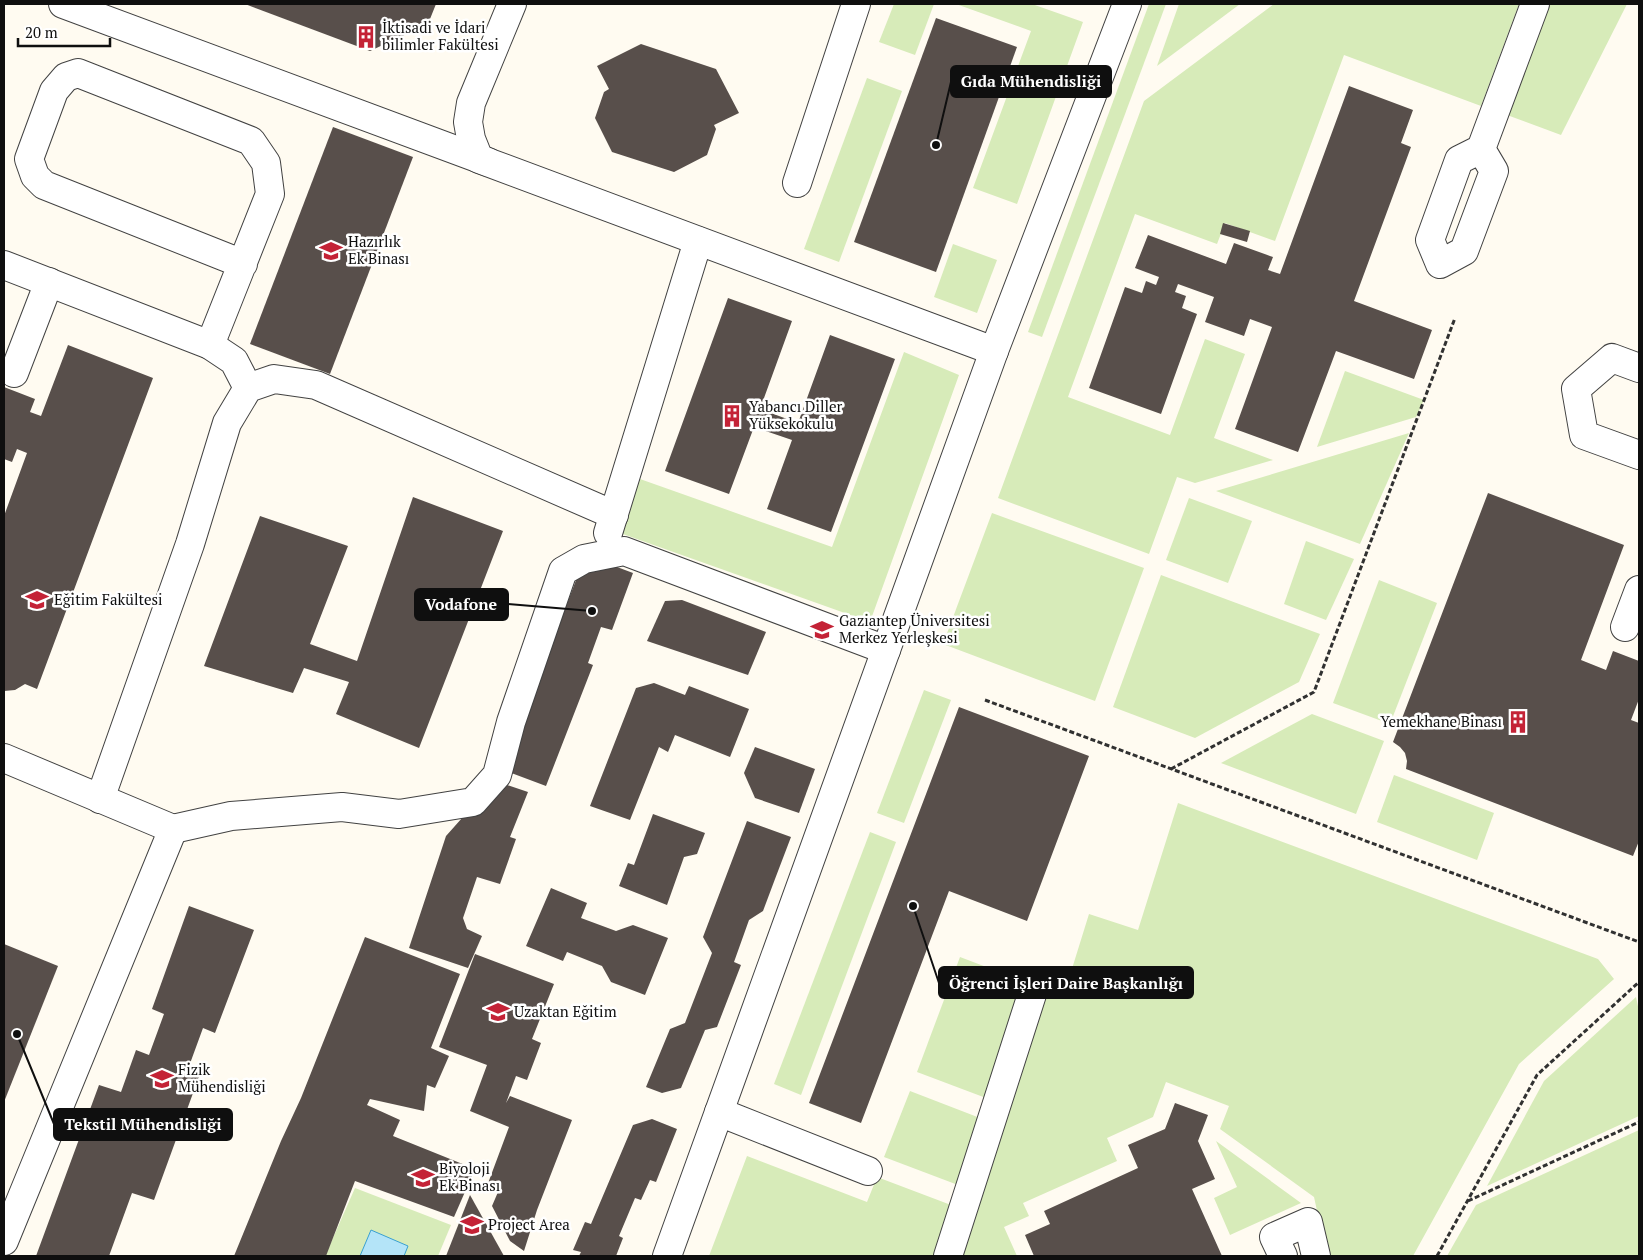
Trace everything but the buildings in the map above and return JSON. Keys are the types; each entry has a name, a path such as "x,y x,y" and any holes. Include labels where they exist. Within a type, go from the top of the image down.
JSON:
{"street":[{"path":"63,4 994,351"},
{"path":"502,168 479,159 471,140 468,122 472,103 512,4"},
{"path":"797,183 856,4"},
{"path":"667,1256 994,351 1127,4"},
{"path":"1481,148 1535,4"},
{"path":"210,345 243,264 270,194 266,163 251,142 78,73 66,77 54,91 29,159 35,176 44,185 243,264"},
{"path":"602,556 698,241"},
{"path":"4,265 210,345 234,361 248,388"},
{"path":"14,373 49,282"},
{"path":"1639,368 1612,358 1576,389 1584,435 1639,455"},
{"path":"100,798 190,544 227,423 248,388 274,379 316,385 614,515"},
{"path":"4,758 173,829 231,816 342,807 399,814 473,802 496,774 562,571 584,559 624,551 886,650"},
{"path":"1624,627 1639,590"},
{"path":"4,1241 173,829"},
{"path":"948,1256 1035,984"},
{"path":"719,1112 868,1171"},
{"path":"1283,1256 1274,1237 1308,1222 1316,1256"}],"path":[{"path":"1170,769 1314,692 1455,318"},
{"path":"985,700 1639,942"},
{"path":"1437,1256 1537,1075 1639,983"},
{"path":"1467,1201 1639,1122"}],"green space":[{"path":"894,4 934,4 915,55 879,42"},
{"path":"956,4 1032,4 1083,22 1017,204 973,188 1031,31"},
{"path":"1149,4 1166,4 1042,337 1028,332"},
{"path":"1179,4 1240,4 1157,66"},
{"path":"1274,4 1519,4 1481,106 1344,55 1275,241 1225,223 1217,244 1135,214 1068,397 1170,435 1205,339 1245,354 1214,438 1273,460 1195,483 1177,477 1149,554 998,498 1144,101"},
{"path":"1548,4 1627,4 1561,135 1507,115"},
{"path":"867,78 902,91 839,262 804,249"},
{"path":"953,244 997,260 977,313 934,297"},
{"path":"904,352 959,375 870,622 620,533 640,479 832,547"},
{"path":"1345,371 1424,400 1416,417 1317,447"},
{"path":"1409,433 1360,544 1216,491"},
{"path":"1189,498 1252,521 1228,583 1166,560"},
{"path":"992,513 1144,568 1095,701 943,644"},
{"path":"1306,541 1354,559 1326,620 1284,604"},
{"path":"1161,575 1320,634 1299,682 1195,738 1113,707"},
{"path":"1379,580 1437,603 1390,724 1333,703"},
{"path":"924,690 951,700 904,823 877,813"},
{"path":"1312,714 1384,741 1356,814 1221,763"},
{"path":"1394,775 1494,813 1477,860 1377,822"},
{"path":"1178,803 1598,959 1614,979 1519,1064 1413,1256 1327,1256 1314,1197 1220,1129 1229,1106 1166,1082 1153,1117 1107,1138 1117,1161 1023,1203 1029,1216 1004,1227 1017,1256 960,1256 1048,982 1066,988 1089,914 1138,930"},
{"path":"870,832 896,842 801,1095 774,1084"},
{"path":"960,957 1023,981 986,1098 917,1072"},
{"path":"1636,997 1639,1011 1639,1116 1487,1186 1544,1081"},
{"path":"910,1091 980,1118 958,1185 884,1157"},
{"path":"1639,1130 1639,1256 1447,1256 1476,1205"},
{"path":"1216,1141 1301,1203 1230,1235 1214,1198 1237,1187"},
{"path":"747,1156 867,1202 877,1177 951,1205 935,1256 709,1256"},
{"path":"355,1188 451,1225 438,1256 325,1256"}],"water":[{"path":"371,1230 408,1246 404,1256 360,1256"}],"place":[{"name":"İktisadi ve İdari bilimler Fakültesi","path":"366,37"},
{"name":"Gıda Mühendisliği","path":"936,145"},
{"name":"Hazırlık Ek Binası","path":"331,251"},
{"name":"Yabancı Diller Yüksekokulu","path":"732,416"},
{"name":"Eğitim Fakültesi","path":"37,600"},
{"name":"Vodafone","path":"592,611"},
{"name":"Gaziantep Üniversitesi Merkez Yerleşkesi","path":"822,630"},
{"name":"Yemekhane Binası","path":"1518,722"},
{"name":"Öğrenci İşleri Daire Başkanlığı","path":"913,906"},
{"name":"Uzaktan Eğitim","path":"498,1012"},
{"name":"Tekstil Mühendisliği","path":"17,1034"},
{"name":"Fizik Mühendisliği","path":"162,1079"},
{"name":"Biyoloji Ek Binası","path":"423,1178"},
{"name":"Project Area","path":"472,1225"}]}
